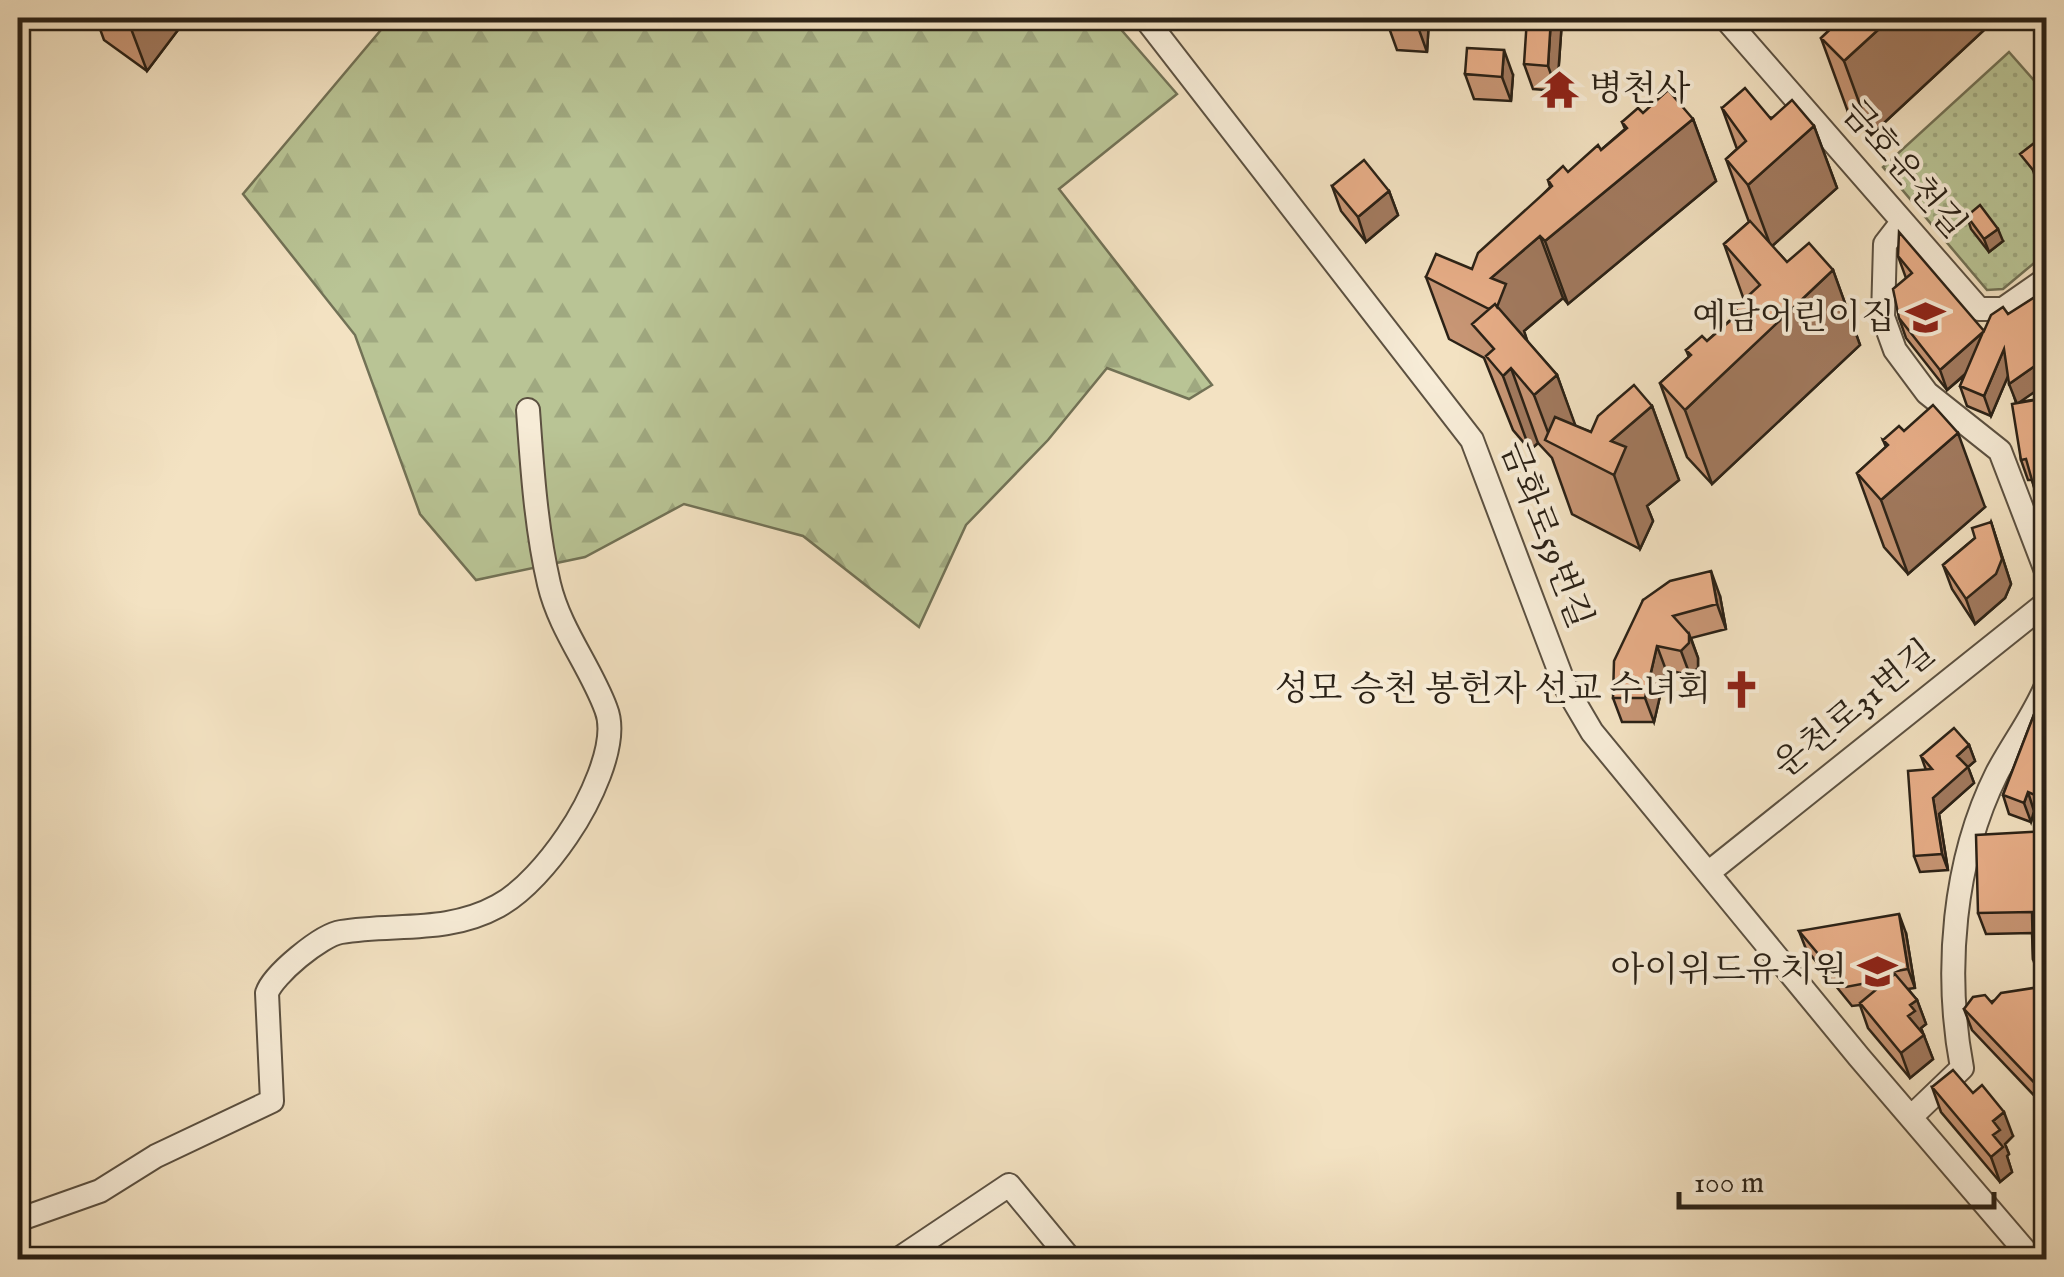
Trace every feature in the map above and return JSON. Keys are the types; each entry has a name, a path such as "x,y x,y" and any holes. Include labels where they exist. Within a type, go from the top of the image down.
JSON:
{"street":[{"name":"금화로59번길","path":"1145,18 1472,440 1565,686 1619,769 2033,1260"},
{"name":"금호운천길","path":"1724,18 1979,309 2003,308 2046,279"},
{"path":"1902,222 1885,244 1884,316 1896,350 1927,393 2000,451 2046,571"},
{"path":"18,1220 100,1191 156,1156 272,1101 267,993 272,978 336,932 436,928 498,906 536,874 567,836 601,776 608,713 574,649 550,586 528,410"},
{"name":"운천로31번길","path":"1708,873 2046,603"},
{"path":"1912,1117 1962,1068 1965,1005 1954,935 1961,882 1995,778 2046,686"},
{"path":"897,1260 1009,1185 1071,1260"}],"green space":[{"path":"391,18 1111,18 1177,94 1059,189 1212,385 1189,399 1107,368 1048,440 966,525 919,627 803,536 684,504 585,557 476,580 420,514 355,335 243,194"},
{"path":"2009,52 2046,94 2046,253 2003,289 1987,290 1883,167"}],"building":[{"path":"1388,18 1418,18 1418,27 1388,25"},
{"path":"1527,18 1551,18 1548,66 1524,64"},
{"path":"1842,18 1891,18 1844,61 1821,38"},
{"path":"1467,48 1504,50 1502,77 1465,74"},
{"path":"1745,88 1771,119 1792,100 1814,126 1748,185 1726,159 1746,141 1722,108"},
{"path":"1668,90 1693,119 1545,241 1540,236 1491,278 1506,284 1497,307 1495,304 1489,309 1426,277 1436,254 1472,269 1478,253 1552,186 1548,180 1563,166 1568,172 1598,145 1601,150 1627,128 1622,122 1638,108 1643,113"},
{"path":"2038,140 2046,151 2046,160 2033,170 2020,154"},
{"path":"1364,160 1389,191 1358,217 1332,186"},
{"path":"1980,205 1998,229 1984,239 1967,216"},
{"path":"1750,221 1787,262 1809,243 1833,270 1685,410 1660,383 1691,355 1686,350 1702,336 1707,341 1739,313 1735,308 1760,285 1724,244"},
{"path":"1899,232 1984,331 1991,315 2003,307 2008,314 2046,290 2046,358 2009,384 2004,349 1984,396 1960,386 1983,332 1940,370 1899,318 1893,289 1912,273 1898,256"},
{"path":"1495,304 1557,375 1534,395 1511,368 1503,376 1486,356 1494,349 1472,324"},
{"path":"1634,385 1652,406 1611,441 1626,447 1614,475 1545,440 1555,417 1591,432 1598,416"},
{"path":"2046,398 2046,507 2044,497 2037,498 2026,459 2021,460 2012,404"},
{"path":"1933,405 1958,433 1881,500 1857,473 1888,445 1883,440 1899,426 1904,431"},
{"path":"1991,522 2002,559 1996,574 1966,599 1943,565 1975,538 1972,528"},
{"path":"1711,571 1717,604 1673,616 1689,634 1689,643 1681,651 1657,646 1645,698 1613,698 1614,661 1643,600 1670,581"},
{"path":"2040,699 2046,702 2046,764 2035,795 2028,792 2024,803 2003,795"},
{"path":"1954,728 1969,745 1957,756 1968,767 1933,798 1942,854 1914,856 1908,771 1932,769 1921,756"},
{"path":"2046,831 2046,963 2033,959 2032,912 1978,913 1976,835"},
{"path":"1899,914 1908,969 1891,972 1893,975 1888,979 1846,987 1799,931"},
{"path":"1895,974 1917,1000 1910,1005 1915,1011 1908,1016 1924,1035 1901,1053 1860,1003"},
{"path":"2046,986 2046,1095 1964,1009 1973,997 1985,995 1992,1003 2001,993"},
{"path":"1953,1070 1973,1093 1982,1085 2004,1112 1993,1121 2000,1130 1993,1135 2003,1147 1991,1157 1932,1087"}],"place":[{"name":"병천사","path":"1559,90"},
{"name":"예담어린이집","path":"1925,318"},
{"name":"성모 승천 봉헌자 선교 수녀회","path":"1741,690"},
{"name":"아이위드유치원","path":"1877,971"}]}
